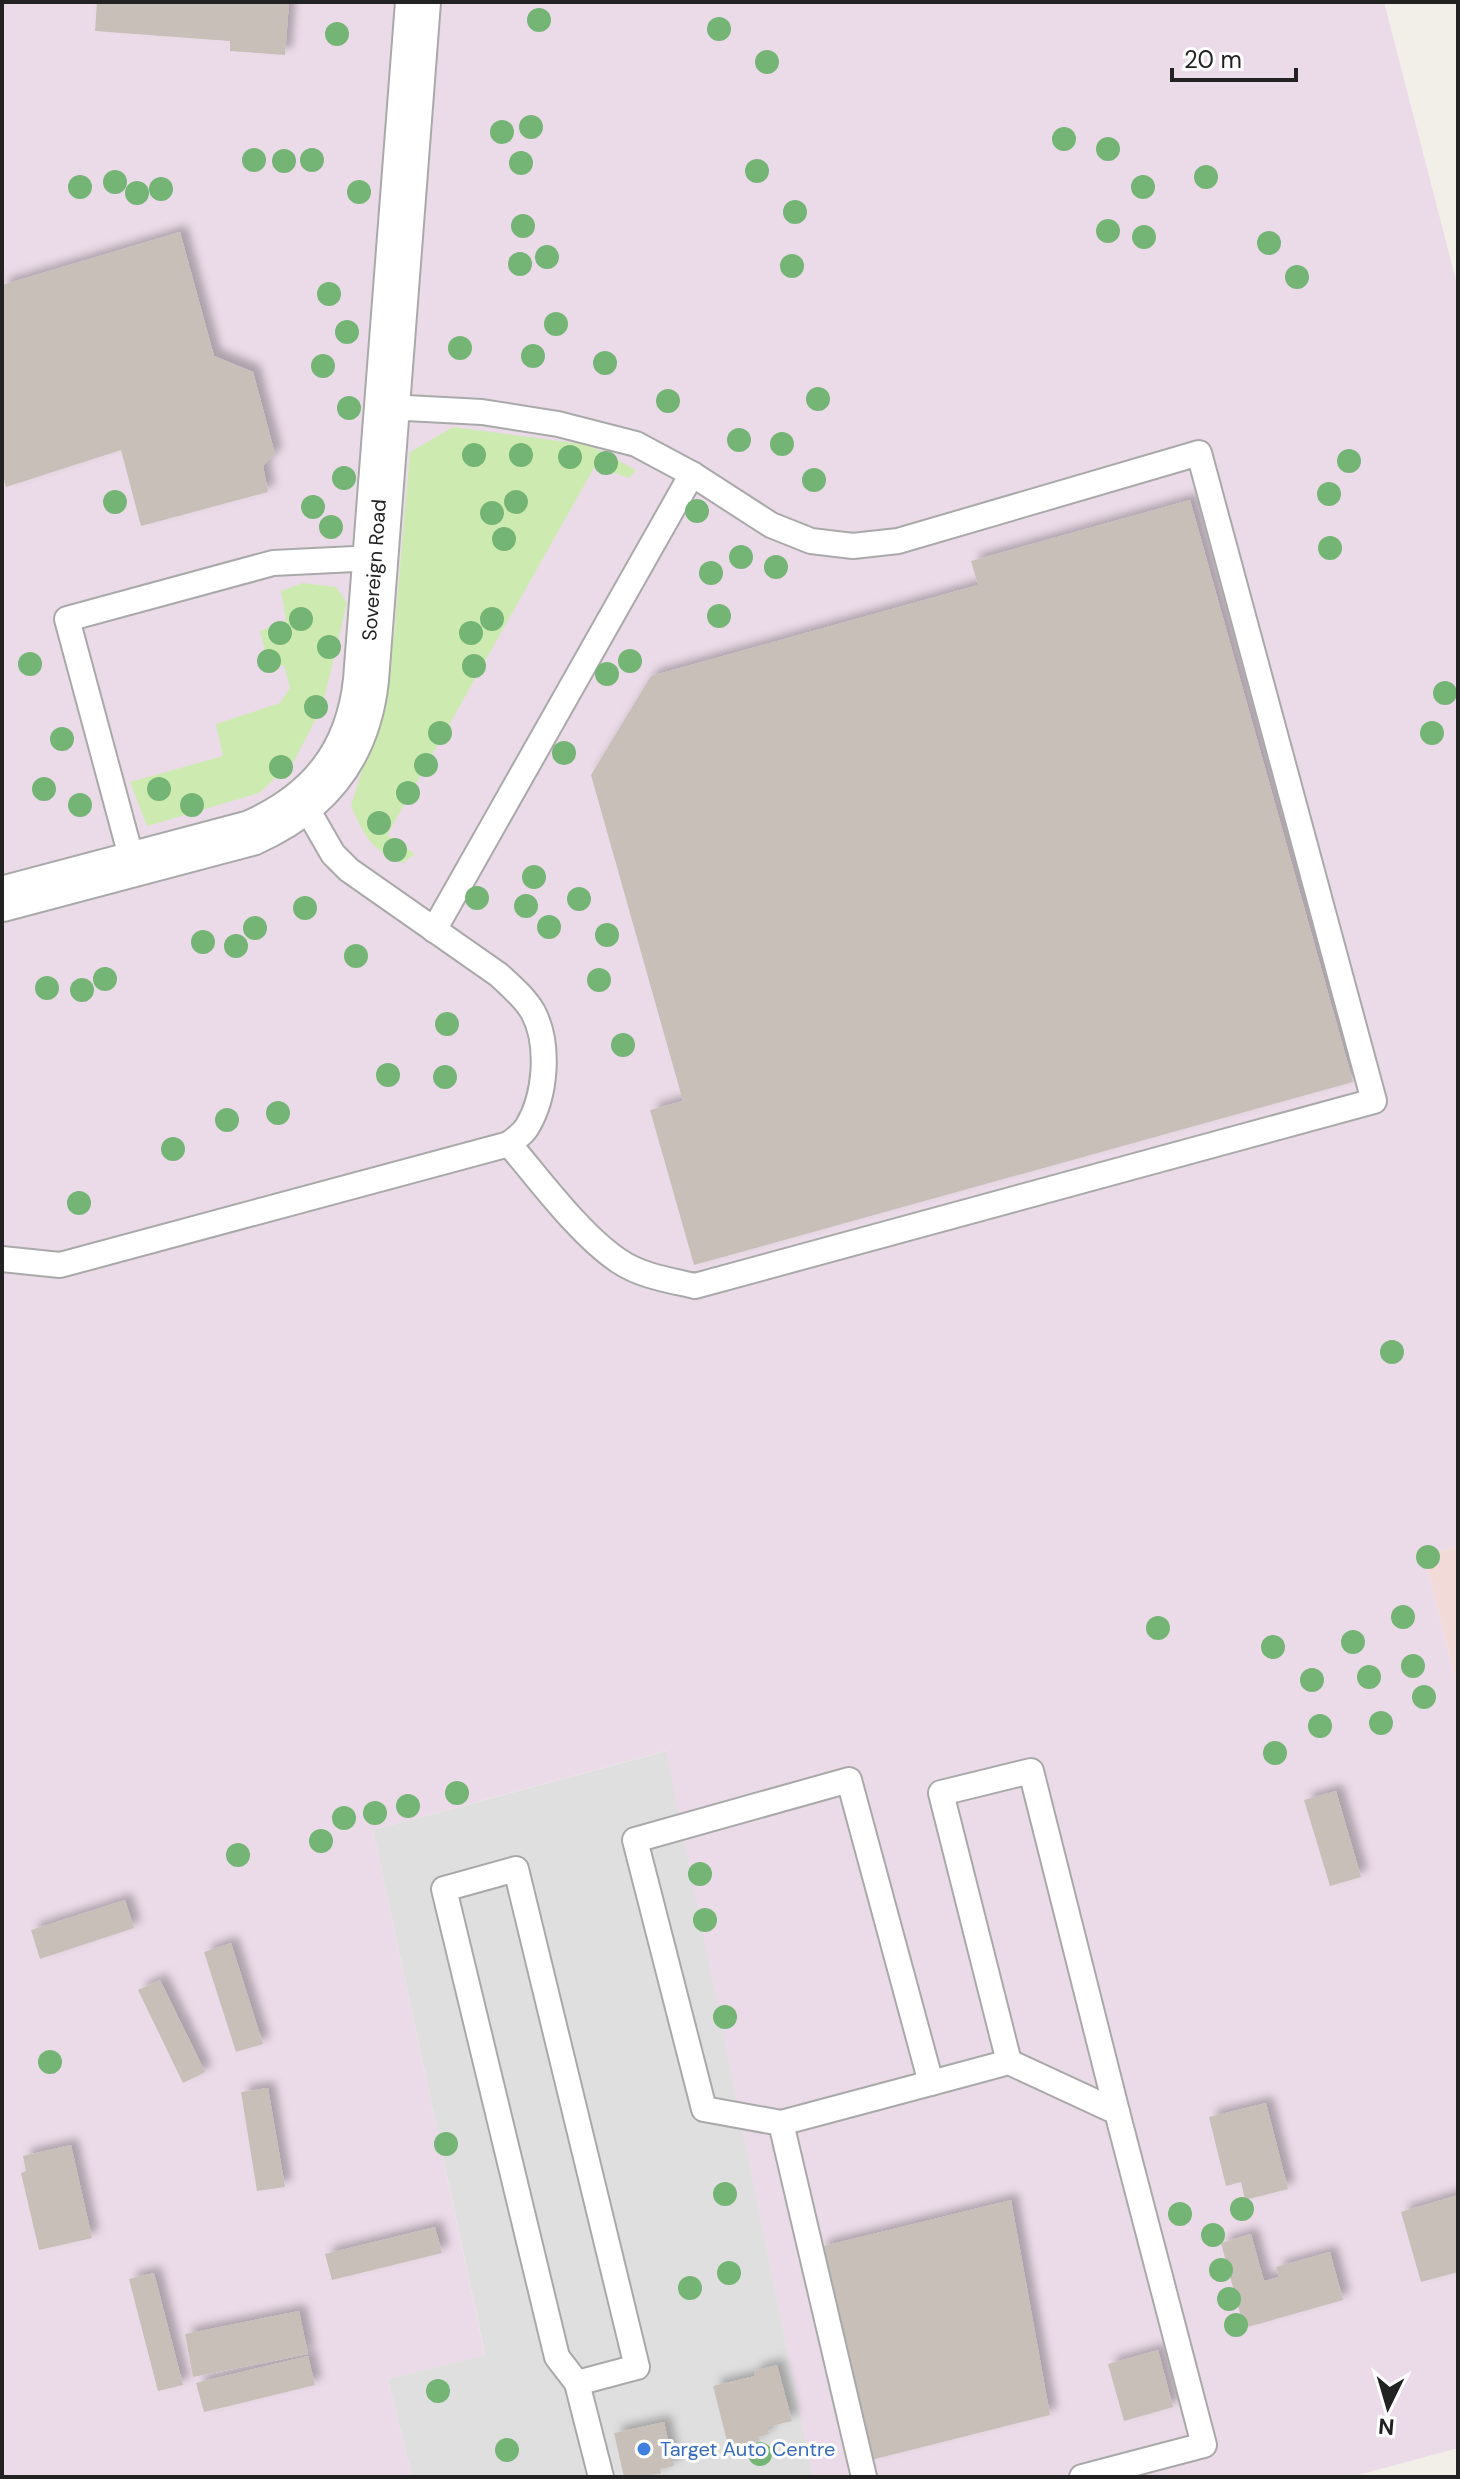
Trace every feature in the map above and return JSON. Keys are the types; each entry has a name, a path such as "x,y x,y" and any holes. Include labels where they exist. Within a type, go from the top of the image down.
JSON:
{"street":[{"name":"Sovereign Road","path":"2,899 251,833 281,819 303,802 336,766 349,745 361,713 366,680 418,2"}],"lane":[{"path":"387,407 482,412 558,424 636,444 692,474 771,525 811,541 853,546 898,541 1199,453 1374,1101 695,1286 645,1274 618,1261 583,1229 509,1144"},
{"path":"434,930 692,474"},
{"path":"133,864 67,619 273,563 375,558"},
{"path":"2,1259 60,1265 509,1144 526,1130 541,1086 542,1036 533,1011 499,975 349,870 333,854 303,802"},
{"path":"1009,2062 941,1793 1031,1771 1204,2445 1082,2477"},
{"path":"931,2083 849,1780 635,1840 704,2109 781,2123 931,2083 1009,2062 1117,2112"},
{"path":"577,2383 637,2367 516,1869 444,1889 557,2357 577,2383 601,2477"},
{"path":"781,2123 864,2477"}],"shaded area":[{"path":"2,2 1384,2 1458,288 1458,1546 1424,1555 1458,1689 1458,2448 1351,2477 813,2477 666,1751 373,1830 485,2355 388,2379 412,2477 2,2477"},
{"path":"1458,1546 1458,1689 1424,1555"},
{"path":"667,1751 813,2477 412,2477 388,2379 485,2354 373,1830"}],"green space":[{"path":"453,427 589,445 636,470 629,478 595,466 387,835 415,854 403,863 383,853 370,841 351,806 366,757 394,636 410,452"},
{"path":"303,583 336,587 347,603 322,707 294,761 259,793 147,826 130,782 223,756 216,724 280,703 290,688 284,665 269,669 260,631 286,621 281,591"}],"building":[{"path":"97,2 289,2 285,55 230,51 230,41 95,31"},
{"path":"180,232 214,356 253,372 275,454 263,466 268,492 141,526 121,450 6,487 2,472 2,285"},
{"path":"1190,500 1353,1082 694,1265 650,1110 683,1101 591,775 651,676 978,585 971,561"},
{"path":"1336,1791 1361,1877 1330,1886 1304,1800"},
{"path":"125,1900 134,1928 40,1959 31,1930"},
{"path":"231,1943 263,2044 236,2052 204,1952"},
{"path":"160,1980 205,2072 183,2083 138,1990"},
{"path":"268,2088 285,2187 257,2191 241,2092"},
{"path":"1266,2103 1288,2189 1245,2200 1241,2182 1226,2186 1209,2117"},
{"path":"71,2145 92,2238 39,2250 21,2173 26,2171 23,2156"},
{"path":"1458,2195 1458,2272 1421,2282 1401,2212"},
{"path":"1011,2200 1050,2415 871,2460 820,2247"},
{"path":"435,2227 442,2253 332,2280 325,2254"},
{"path":"1251,2234 1264,2281 1279,2277 1276,2267 1330,2252 1343,2300 1244,2328 1221,2243"},
{"path":"154,2273 183,2385 158,2391 129,2279"},
{"path":"299,2311 308,2354 193,2377 185,2334"},
{"path":"1158,2350 1173,2407 1124,2421 1108,2364"},
{"path":"308,2356 315,2385 204,2412 196,2383"},
{"path":"777,2365 792,2421 767,2427 769,2434 758,2437 760,2441 729,2449 713,2386 755,2376 754,2371"},
{"path":"664,2422 674,2466 660,2469 661,2474 624,2477 614,2433"}],"place":[{"name":"Target Auto Centre","path":"644,2449"}]}
